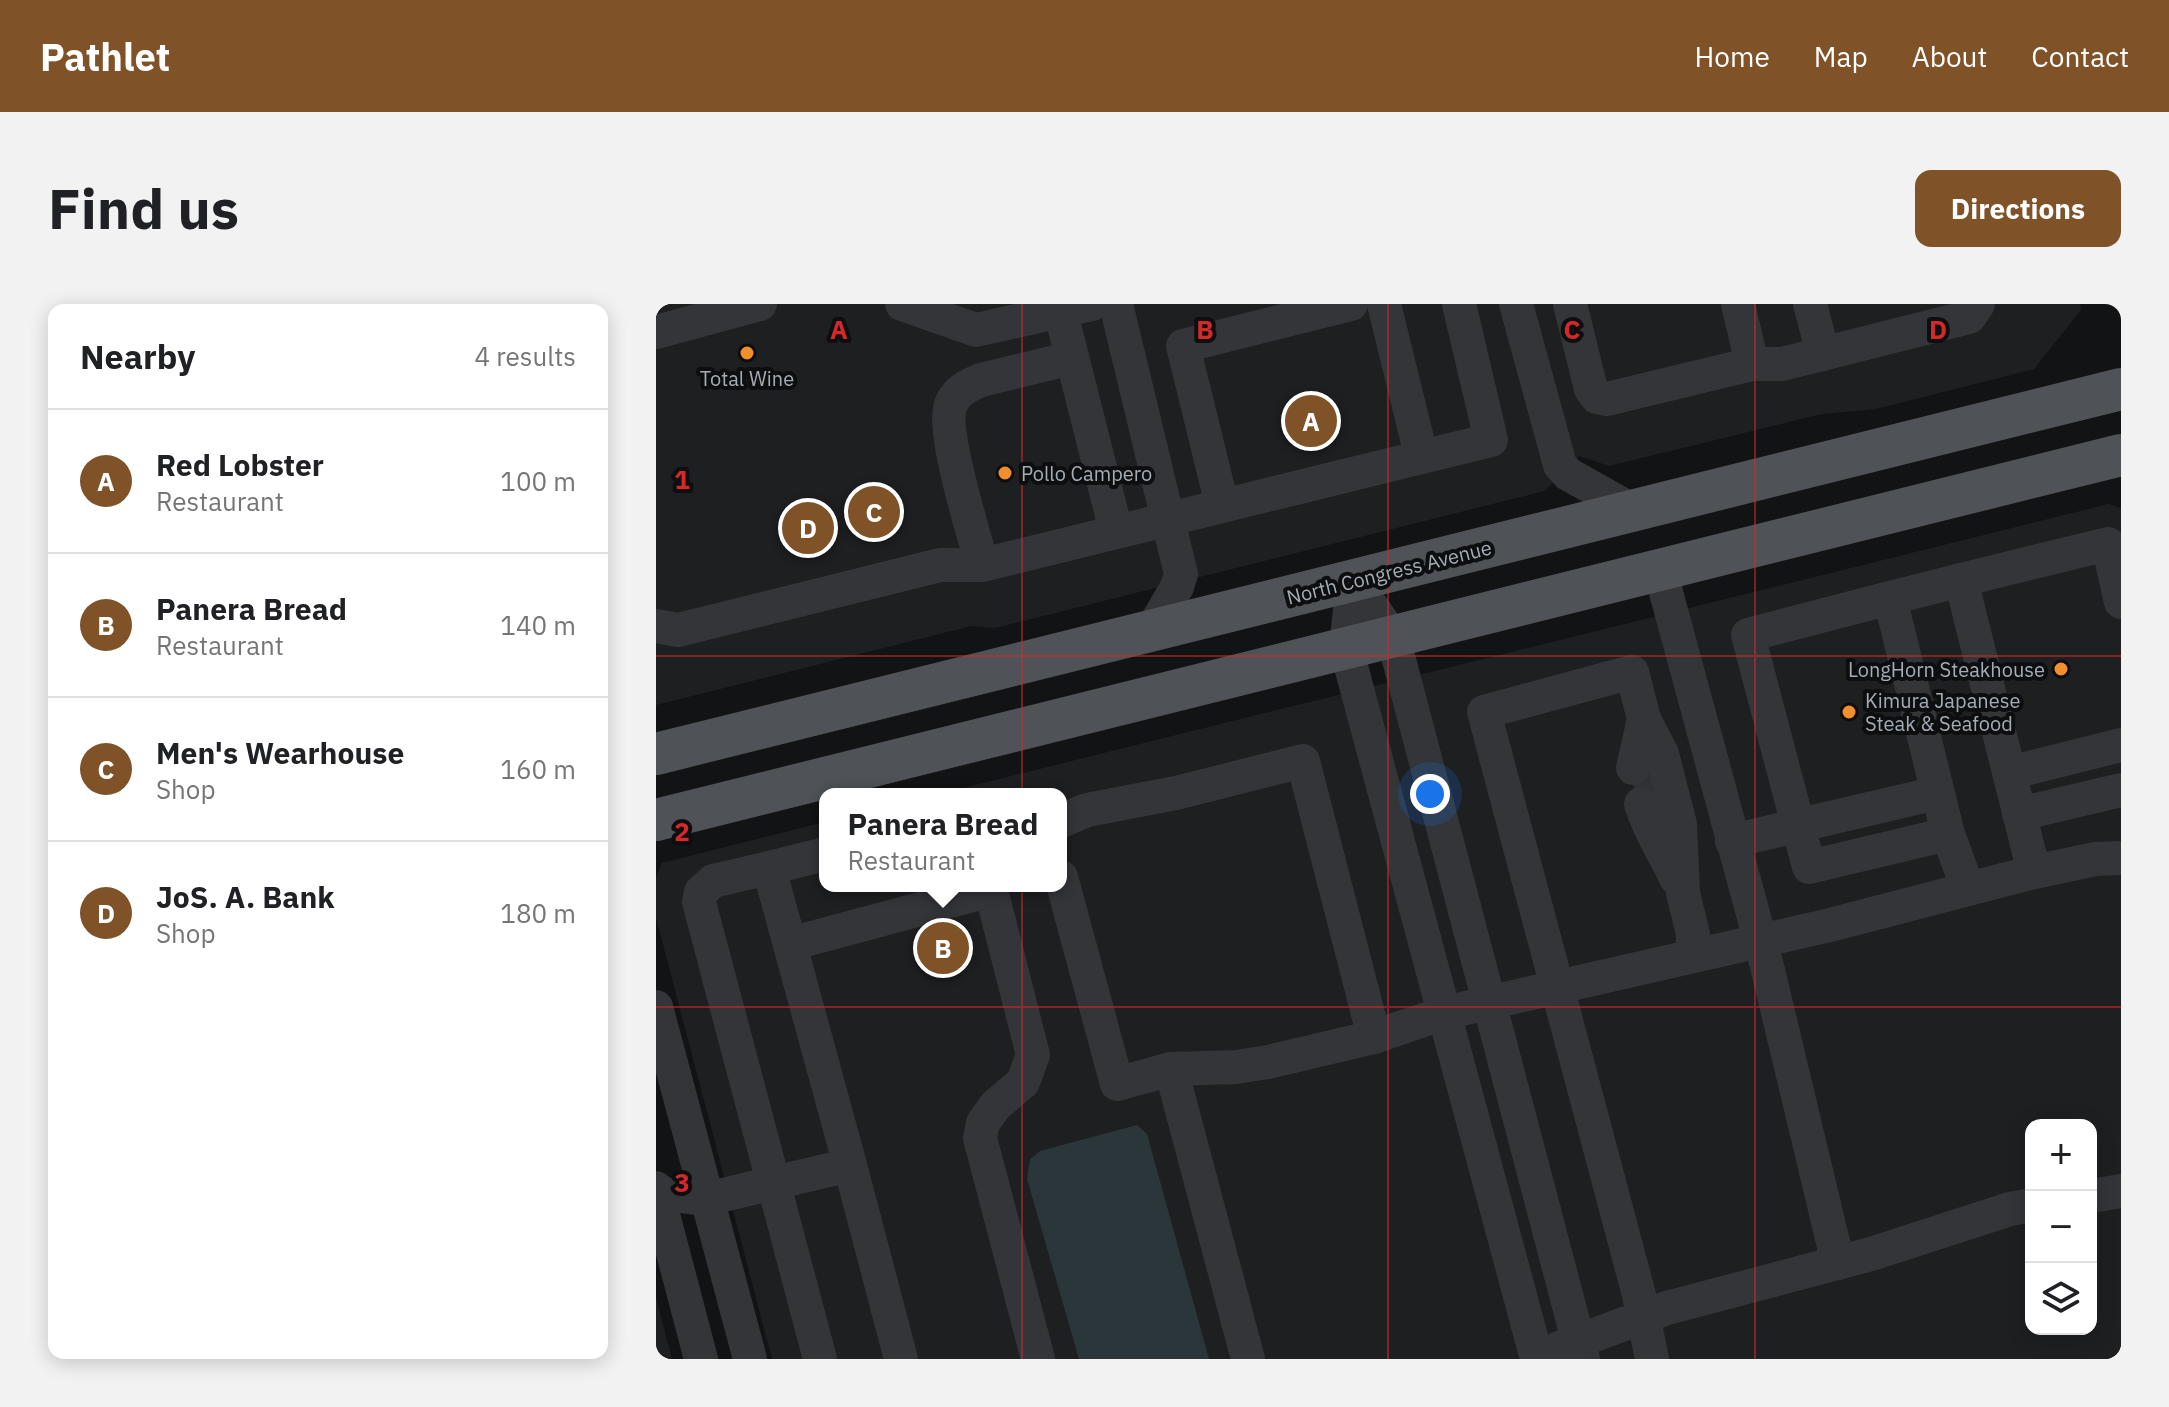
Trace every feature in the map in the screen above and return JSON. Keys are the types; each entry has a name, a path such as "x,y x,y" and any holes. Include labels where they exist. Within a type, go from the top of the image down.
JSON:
{"main road":[{"name":"North Congress Avenue","path":"656,754 2121,389"},
{"path":"656,820 2121,455"}],"lane":[{"path":"656,332 760,304"},
{"path":"902,304 976,330 1076,308 1072,358 1116,531"},
{"path":"1116,304 1181,574 1177,587 1152,630"},
{"path":"1222,505 1183,346 1351,304"},
{"path":"1384,304 1421,455"},
{"path":"656,626 678,630 940,565 982,565 1491,440 1459,304"},
{"path":"1517,304 1560,465 1568,474 1634,511"},
{"path":"1570,304 1591,389 1597,397 1607,399 1752,364 1782,364 1969,317 1978,304"},
{"path":"1738,304 1752,364"},
{"path":"1810,304 1823,354"},
{"path":"982,565 951,441 949,414 952,400 967,386 981,380 1072,358"},
{"path":"1948,834 1809,867 1748,635 2108,544 2121,602"},
{"path":"1660,570 1760,941 1838,1263"},
{"path":"1353,580 1393,637 1580,1351"},
{"path":"1353,580 1346,648 1533,1358 1580,1351 1643,1317 1667,1308 1838,1263 2025,1206"},
{"path":"1961,580 2034,872"},
{"path":"1890,598 1937,793 1968,889"},
{"path":"1652,1359 1484,712 1632,672 1644,719 1662,754 1680,824 1683,893 1693,934 1693,956"},
{"path":"1638,763 1644,719"},
{"path":"2009,773 2121,745"},
{"path":"1067,818 1087,810 1176,793 1303,761 1374,1037"},
{"path":"2019,814 2121,790"},
{"path":"1732,841 1937,793"},
{"path":"1648,802 1648,826 1683,893"},
{"path":"819,856 713,881 701,892 699,902 820,1359"},
{"path":"1065,892 1117,1084 1171,1069 1244,1066 1374,1037 1444,1013 1760,941 2034,872 2095,859 2121,858"},
{"path":"769,868 901,1359"},
{"path":"790,944 976,892"},
{"path":"991,892 1033,1055 1023,1082 995,1106 983,1123 980,1138 1038,1359"},
{"path":"656,1007 750,1359"},
{"path":"1171,1069 1248,1359"},
{"path":"701,1359 656,1191 706,1199 850,1165"},
{"path":"2097,1195 2121,1191"}],"shaded area":[{"path":"656,304 2080,304 2081,310 2034,369 1876,409 1822,414 1609,466 1579,456 1545,491 995,628 971,626 656,705"},
{"path":"2109,504 2121,508 2121,1359 772,1359 656,918 656,878 662,863 819,824 819,892 1067,892 1067,788 962,788"},
{"path":"1137,1125 1147,1134 1209,1359 1079,1359 1027,1179 1030,1159 1040,1151"},
{"path":"656,1297 672,1359 656,1359"}],"tunnel":[{"path":"1646,765 1655,801"}],"place":[{"name":"Total Wine","path":"747,353"},
{"name":"Red Lobster","path":"1311,421"},
{"name":"Pollo Campero","path":"1005,473"},
{"name":"Men's Wearhouse","path":"874,512"},
{"name":"JoS. A. Bank","path":"808,528"},
{"name":"LongHorn Steakhouse","path":"2061,669"},
{"name":"Kimura Japanese Steak & Seafood","path":"1849,712"},
{"name":"Panera Bread","path":"943,948"}]}
